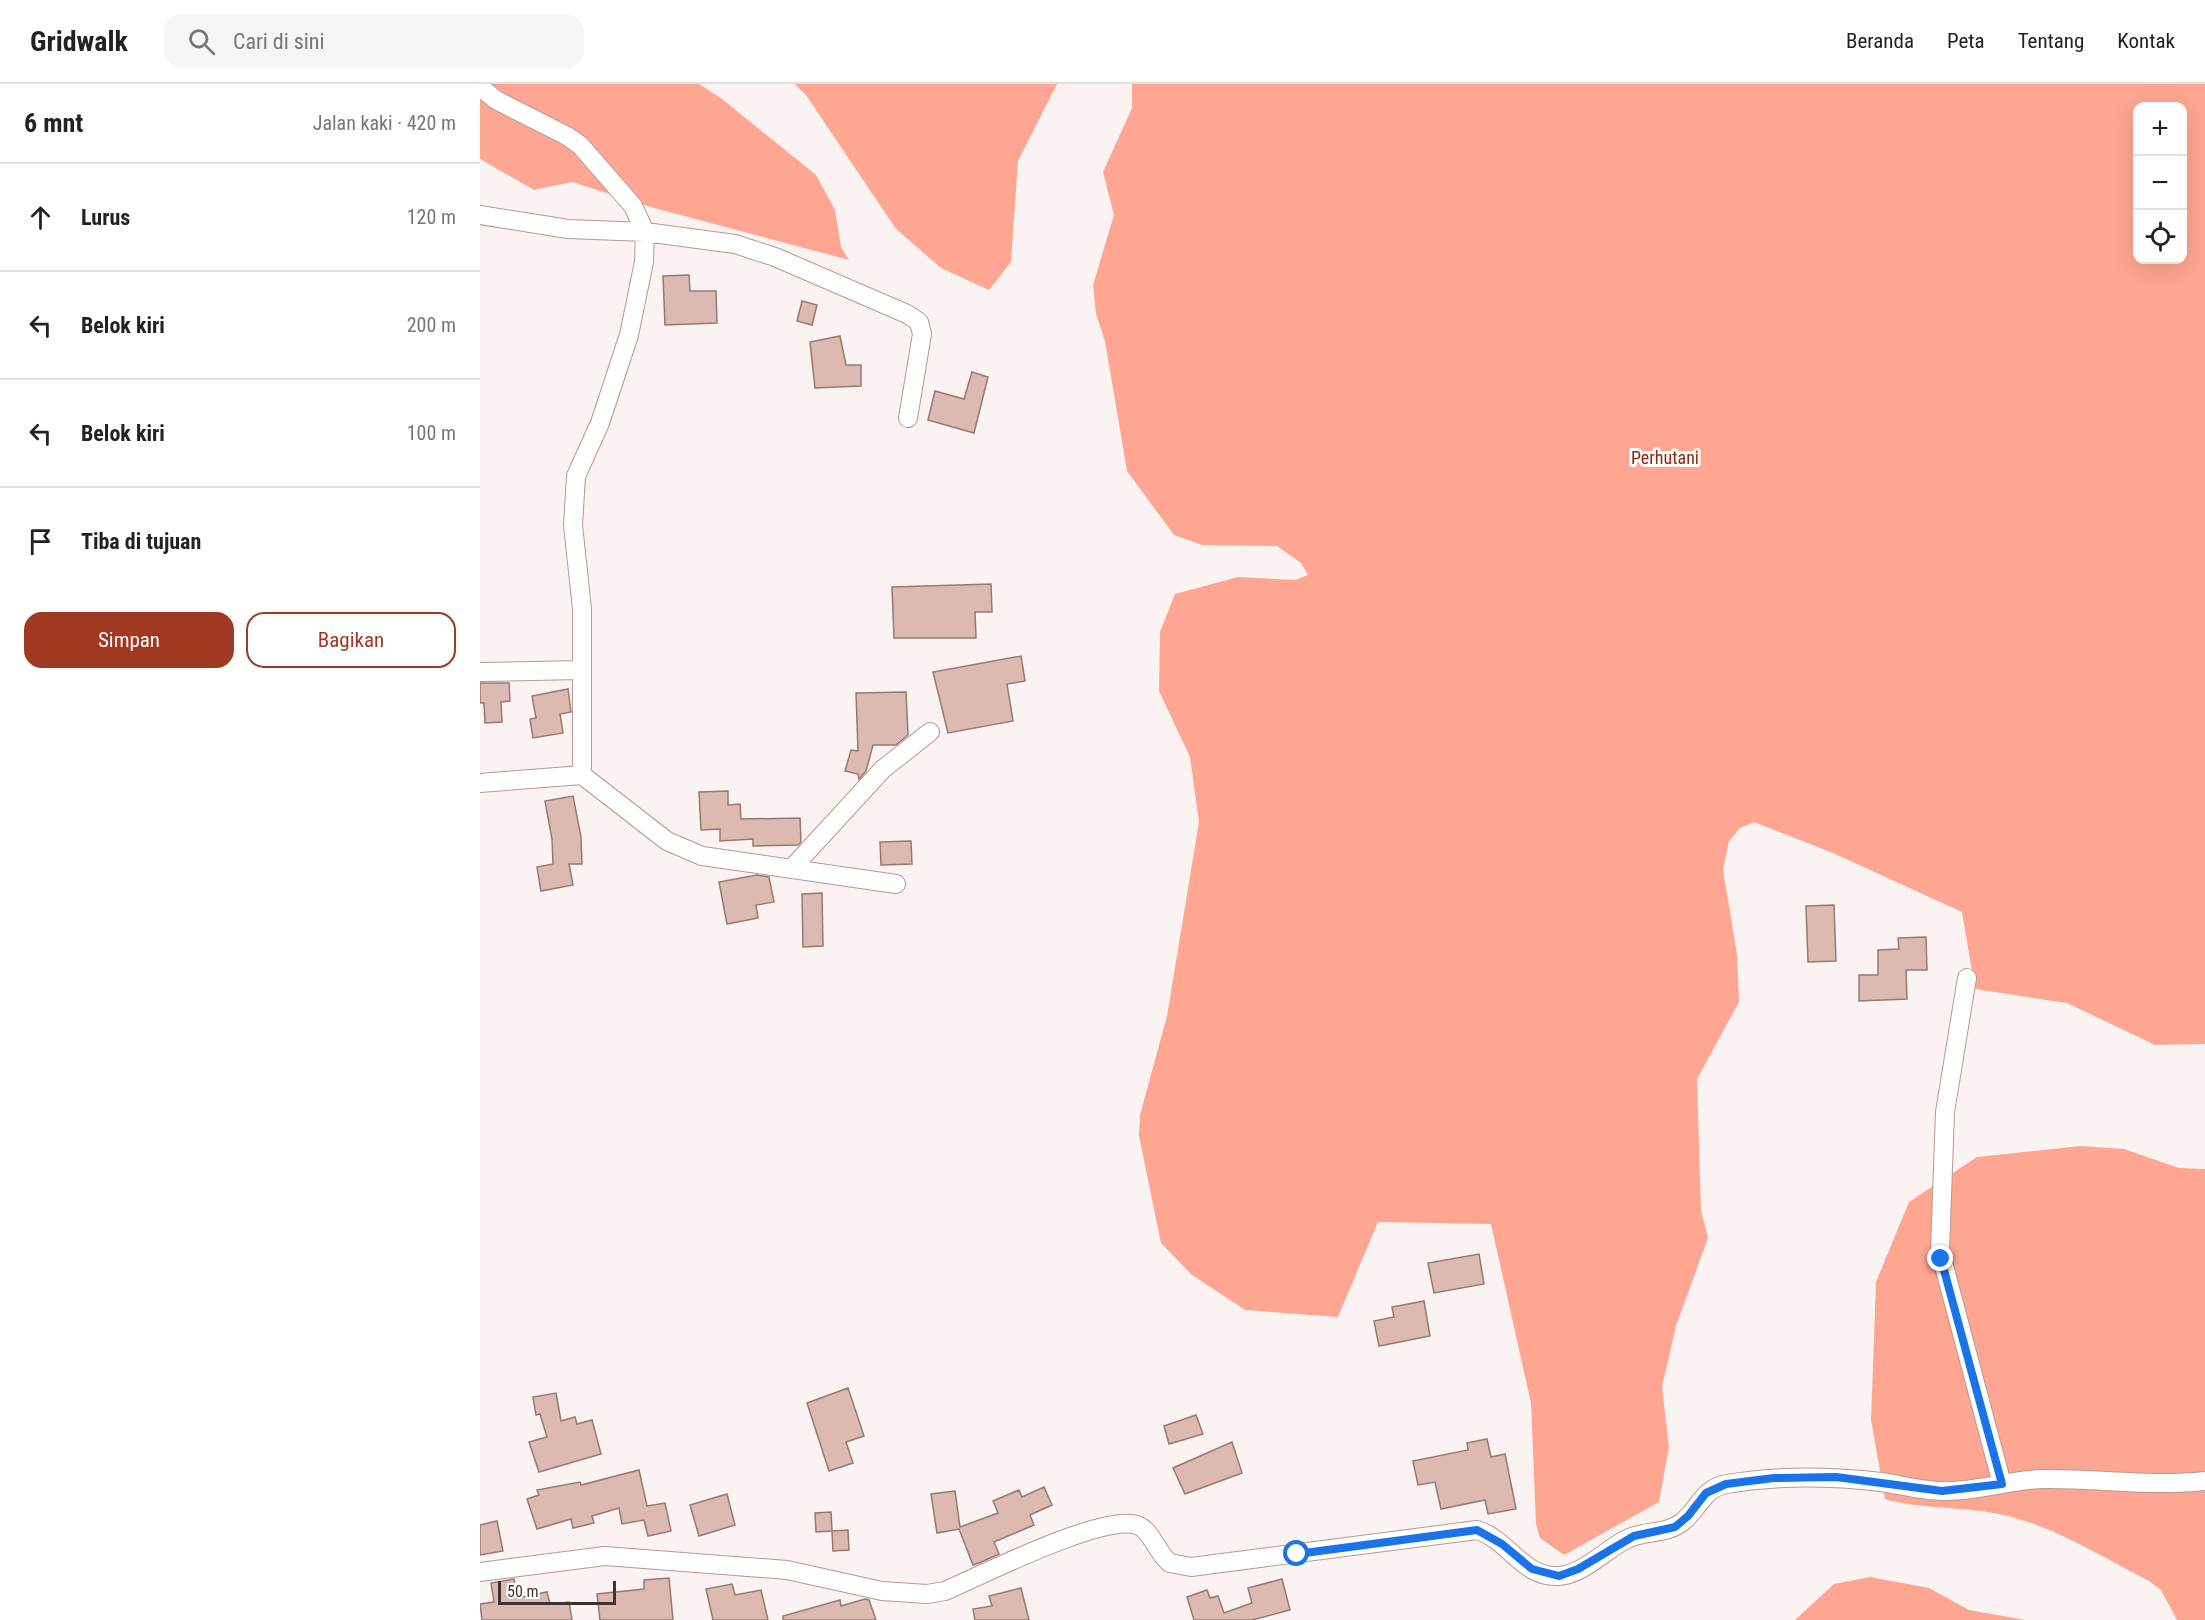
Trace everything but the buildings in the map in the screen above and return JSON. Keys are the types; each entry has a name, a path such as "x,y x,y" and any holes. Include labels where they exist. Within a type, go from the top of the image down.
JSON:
{"street":[{"path":"480,87 496,100 567,135 580,145 633,206 645,232 644,262 629,335 600,423 576,476 573,525 582,609 582,775"},
{"path":"480,215 568,229 645,232 745,247 775,257 914,318 919,322 922,334 908,418"},
{"path":"480,672 581,669"},
{"path":"792,868 883,769 930,732"},
{"path":"480,783 582,775 667,841 702,856 896,884"},
{"path":"1967,978 1945,1112 1940,1251 2002,1484"},
{"path":"480,1572 605,1556 787,1570 882,1591 927,1594 945,1591 1061,1539 1129,1524 1145,1530 1167,1560 1191,1567 1477,1530 1502,1544 1532,1569 1559,1576 1578,1569 1634,1536 1675,1527 1688,1516 1706,1493 1726,1484 1774,1478 1836,1477 1942,1491 2043,1479 2131,1484 2205,1481"}],"green space":[{"path":"480,84 699,84 722,99 816,175 835,210 841,247 849,260 654,208 572,182 534,190 480,159"},
{"path":"795,84 1057,84 1018,161 1011,262 989,290 941,268 896,229 806,95"},
{"name":"Perhutani","path":"1132,84 2205,84 2205,1044 2155,1045 2067,1003 1975,989 1962,912 1833,853 1754,822 1740,828 1729,841 1723,870 1737,954 1739,1002 1697,1079 1701,1210 1708,1238 1676,1326 1662,1387 1669,1447 1659,1502 1564,1555 1540,1538 1536,1524 1531,1403 1491,1224 1378,1222 1338,1317 1245,1310 1192,1275 1161,1243 1139,1136 1140,1115 1167,1016 1199,822 1190,757 1159,691 1160,632 1175,594 1238,577 1295,580 1308,575 1301,563 1277,546 1202,545 1174,535 1127,471 1105,341 1096,314 1093,285 1114,215 1103,172 1132,108"},
{"path":"2081,1146 2124,1149 2179,1168 2205,1169 2205,1620 2177,1620 2161,1590 2149,1581 2078,1543 2041,1527 1988,1512 1914,1505 1885,1499 1871,1420 1876,1282 1909,1202 1977,1157"},
{"path":"1870,1577 1929,1588 1969,1610 2025,1620 1795,1620 1834,1584"}],"route":[{"path":"1297,1554 1477,1530 1502,1544 1532,1569 1547,1575 1559,1576 1571,1573 1626,1539 1675,1527 1682,1523 1701,1498 1716,1486 1759,1479 1807,1476 1836,1477 1942,1491 2002,1484 1941,1259"}]}
